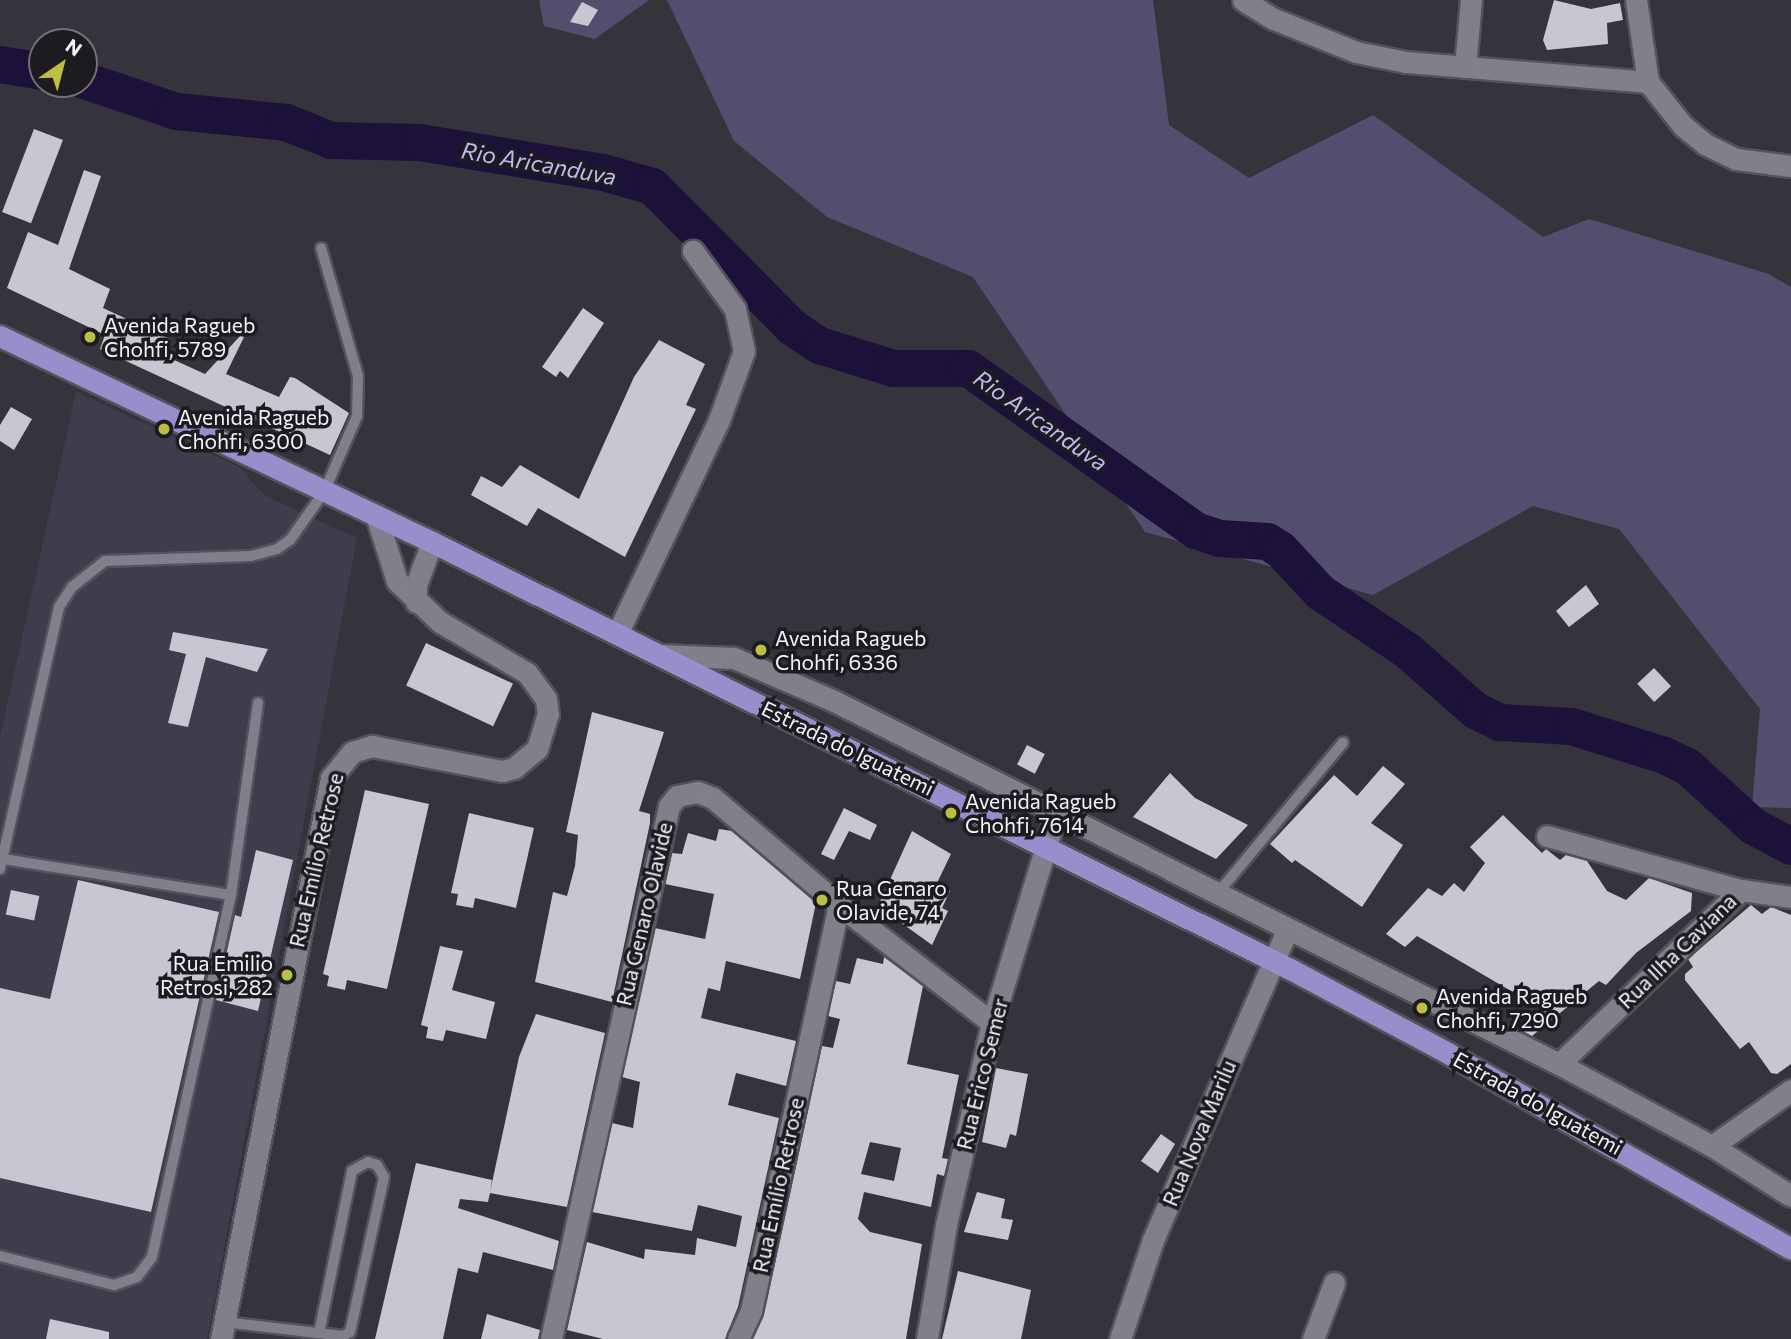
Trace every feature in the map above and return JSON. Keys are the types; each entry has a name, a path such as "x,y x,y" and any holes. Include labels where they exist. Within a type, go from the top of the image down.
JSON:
{"main road":[{"name":"Estrada do Iguatemi","path":"0,335 432,542 1273,961 1446,1052 1791,1249"}],"street":[{"path":"1243,0 1284,23 1356,51 1465,67 1648,82"},
{"path":"1465,67 1471,0"},
{"path":"1636,0 1648,82 1664,106 1704,144 1736,159 1791,166"},
{"path":"617,634 719,420 744,351 735,309 693,251"},
{"name":"Rua Emílio Retrose","path":"222,1331 331,778 352,752 372,746 502,771 526,761 545,732 546,699 533,679 440,622 416,602 387,560 376,515"},
{"path":"416,602 416,585 432,542"},
{"path":"660,655 734,658 763,668 1559,1064 1712,1146 1791,1196"},
{"name":"Rua Genaro Olavide","path":"551,1339 669,806 686,792 713,798 839,905 992,1023"},
{"name":"Rua Erico Semer","path":"928,1339 946,1225 992,1023 1056,814"},
{"name":"Rua Ilha Caviana","path":"1547,836 1741,890"},
{"path":"1741,890 1791,897"},
{"name":"Rua Ilha Caviana","path":"1559,1064 1741,890"},
{"name":"Rua Emílio Retrose","path":"738,1339 751,1311 839,905"},
{"name":"Rua Nova Marilu","path":"1120,1339 1153,1240 1287,930"},
{"path":"1712,1146 1791,1090"},
{"path":"1313,1339 1334,1283"}],"lane":[{"path":"231,895 1,864 59,607 72,587 105,561 251,556 277,550 290,540 324,492 357,416 358,376 321,248"},
{"path":"0,1256 114,1284 137,1277 145,1268 159,1238 231,895 258,703"},
{"path":"1217,894 1343,743"},
{"path":"222,1331 343,1336 354,1323 384,1177 377,1165 368,1162 352,1171 318,1333"}],"shaded area":[{"path":"539,0 649,0 595,39 544,26"},
{"path":"667,0 1153,0 1169,125 1249,178 1373,115 1543,237 1589,219 1769,274 1791,287 1791,808 1752,807 1760,709 1619,529 1533,506 1373,595 1145,532 973,277 827,217 734,141"},
{"path":"76,392 239,467 265,496 357,538 207,1339 0,1339 0,737"}],"building":[{"path":"1554,0 1591,9 1620,3 1623,20 1607,23 1608,44 1547,50 1543,40"},
{"path":"582,2 598,10 588,26 570,22"},
{"path":"34,129 63,140 31,223 2,212"},
{"path":"84,170 101,176 69,269 110,289 103,308 170,339 163,355 205,374 241,335 244,337 226,374 279,397 290,377 295,378 349,413 330,455 100,349 105,335 7,288 28,232 58,245"},
{"path":"583,308 604,323 568,378 560,371 556,377 542,367"},
{"path":"659,340 705,364 686,405 696,409 625,557 538,508 527,526 471,495 481,476 502,487 520,465 579,499 634,377"},
{"path":"11,407 32,419 14,450 0,441 0,425"},
{"path":"1586,585 1599,604 1569,627 1556,611"},
{"path":"173,632 268,649 257,672 206,657 188,727 168,723 186,654 169,650"},
{"path":"426,643 513,684 493,726 406,686"},
{"path":"1654,668 1671,686 1654,702 1637,684"},
{"path":"592,712 664,732 639,811 650,814 650,823 612,1002 535,982 553,892 567,896 575,866 578,835 566,832"},
{"path":"1027,745 1045,754 1035,774 1017,765"},
{"path":"1383,766 1405,784 1371,823 1403,845 1362,907 1295,860 1292,863 1270,844 1334,775 1357,796"},
{"path":"1170,773 1195,798 1248,825 1216,859 1133,817"},
{"path":"365,790 429,804 387,989 347,980 345,990 327,986 329,976 323,974"},
{"path":"844,808 877,825 870,840 849,831 834,860 821,854"},
{"path":"469,813 534,828 516,908 475,898 473,908 456,905 458,894 451,893"},
{"path":"1503,815 1542,853 1546,849 1560,860 1566,855 1587,861 1607,891 1626,900 1649,878 1692,893 1691,911 1636,953 1606,985 1599,981 1532,1036 1523,1031 1542,1009 1417,936 1405,947 1386,934 1428,888 1442,896 1454,883 1464,892 1485,863 1470,847"},
{"path":"719,829 732,831 816,903 800,979 726,961 720,991 708,988 701,1018 796,1041 786,1086 736,1073 728,1105 779,1118 738,1307 725,1339 603,1339 567,1330 587,1242 644,1259 645,1249 695,1255 697,1238 736,1247 742,1216 698,1205 692,1231 592,1212 612,1123 633,1128 640,1082 622,1077 655,928 705,939 714,894 665,884 672,853 682,854 688,833 716,841"},
{"path":"912,831 951,854 936,885 950,891 942,908 948,911 932,945 878,906"},
{"path":"256,850 293,860 258,1011 216,1000 235,915 241,917"},
{"path":"78,880 219,912 151,1212 0,1178 0,988 50,999"},
{"path":"11,890 39,896 34,920 6,914"},
{"path":"1751,905 1762,914 1771,907 1791,915 1791,1064 1777,1074 1771,1073 1749,1042 1740,1049 1685,980 1685,974 1693,967 1688,959"},
{"path":"440,946 463,951 452,990 495,1002 486,1039 446,1030 443,1041 426,1038 428,1027 421,1025"},
{"path":"884,957 923,986 907,1064 959,1075 942,1158 948,1159 944,1176 937,1174 931,1207 864,1192 858,1219 870,1232 922,1244 906,1339 752,1339 764,1314 822,1046 833,1048 840,1019 828,1016 836,981 850,984 857,958 883,964","holes":["870,1142 901,1148 894,1181 861,1174"]},
{"path":"536,1014 605,1033 567,1207 490,1193 488,1202 460,1199 458,1208 559,1241 553,1270 483,1252 478,1273 458,1268 443,1339 375,1339 416,1163 492,1180 490,1192 519,1057"},
{"path":"996,1068 1028,1074 1016,1136 1010,1134 1006,1148 982,1142"},
{"path":"1161,1134 1175,1144 1158,1173 1141,1161"},
{"path":"977,1192 1005,1199 1001,1218 1013,1220 1008,1240 964,1232"},
{"path":"958,1271 1031,1290 1021,1339 942,1339"},
{"path":"487,1314 540,1330 538,1339 481,1339"},
{"path":"50,1319 109,1332 109,1339 46,1339"}],"waterway":[{"name":"Rio Aricanduva","path":"0,64 28,69"},
{"name":"Rio Aricanduva","path":"98,85 176,111 286,122 331,140 419,142 603,172 652,186 792,327 819,345 893,368 968,368 1195,530 1220,538 1267,541 1280,549 1320,592 1408,651 1475,710 1500,722 1571,726 1664,755 1687,766 1753,826 1791,846"}],"place":[{"name":"Avenida Ragueb Chohfi, 5789","path":"90,337"},
{"name":"Avenida Ragueb Chohfi, 6300","path":"164,429"},
{"name":"Avenida Ragueb Chohfi, 6336","path":"761,650"},
{"name":"Avenida Ragueb Chohfi, 7614","path":"951,813"},
{"name":"Rua Genaro Olavide, 74","path":"822,900"},
{"name":"Rua Emilio Retrosi, 282","path":"287,975"},
{"name":"Avenida Ragueb Chohfi, 7290","path":"1422,1008"}]}
